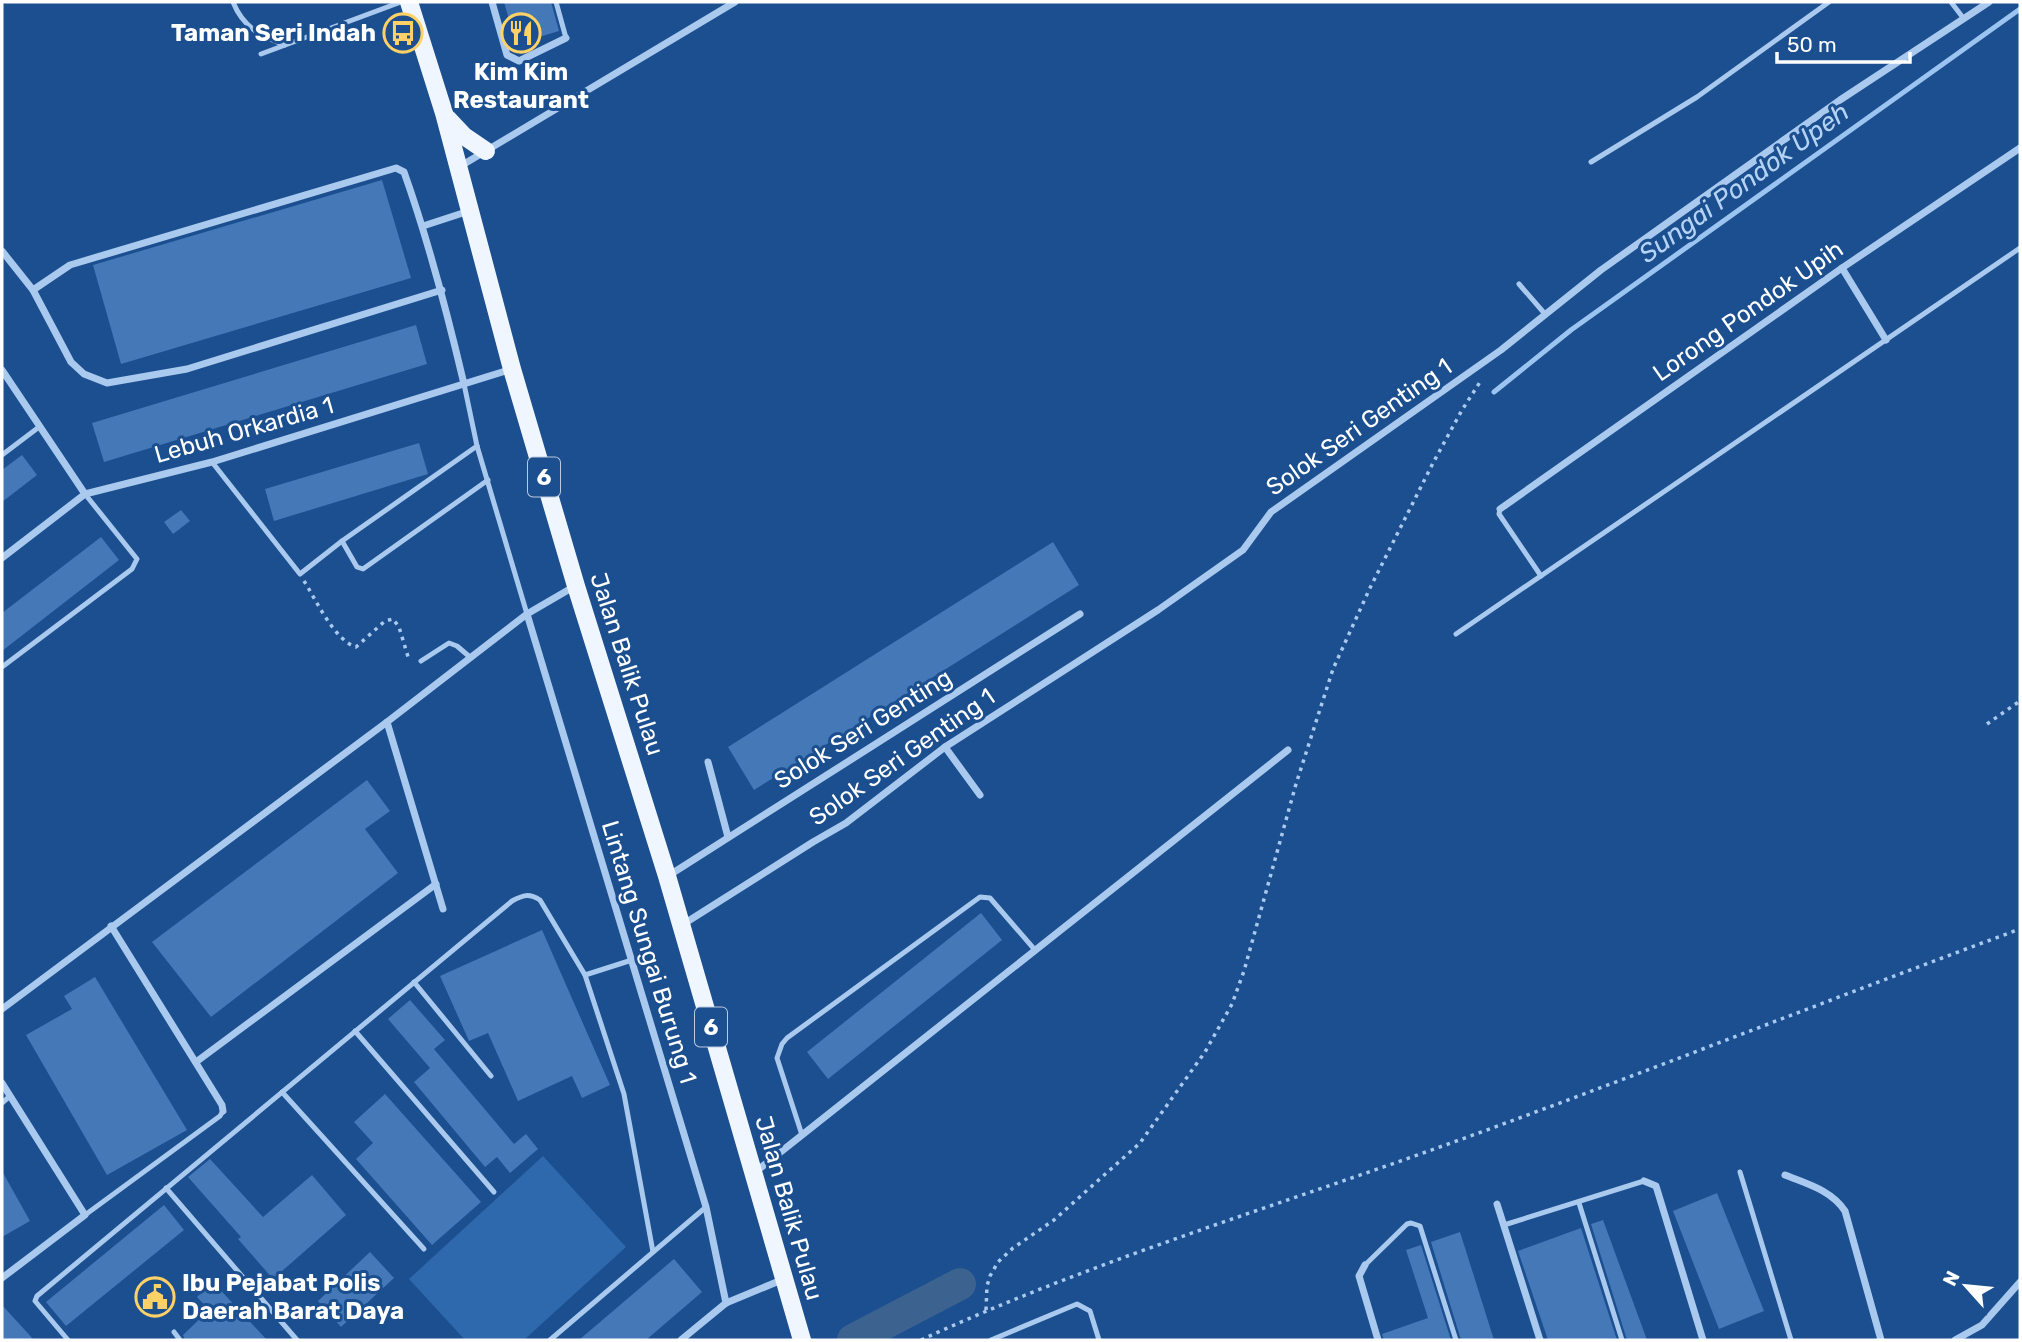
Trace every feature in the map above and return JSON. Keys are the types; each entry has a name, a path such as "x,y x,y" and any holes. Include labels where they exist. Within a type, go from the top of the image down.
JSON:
{"main road":[{"name":"Jalan Balik Pulau","path":"409,2 444,113 512,369 576,586 682,925 801,1336"},
{"path":"444,113 464,136 486,151"}],"street":[{"path":"492,2 507,55 512,59 519,61 566,38"},
{"path":"458,168 734,2"},
{"name":"Solok Seri Genting 1","path":"682,925 846,824 945,747 1158,610 1244,550 1271,512 1501,350 1601,270 1840,100 1989,2"},
{"name":"Lorong Pondok Upih","path":"1500,509 1842,268 2020,148"},
{"path":"33,290 70,265 396,168 404,173 423,226 442,290 464,384"},
{"path":"423,226 470,211"},
{"path":"2,251 33,290 71,362 84,374 107,383 187,369 442,290"},
{"path":"1842,268 1886,340"},
{"name":"Lebuh Orkardia 1","path":"2,558 85,494 212,462 512,369"},
{"path":"2,370 85,494"},
{"path":"2,1009 387,722 527,614 576,586"},
{"name":"Lintang Sungai Burung 1","path":"527,614 706,1207 726,1303"},
{"name":"Solok Seri Genting","path":"667,876 1080,614"},
{"path":"387,722 443,909"},
{"path":"945,747 980,795"},
{"path":"753,1173 1288,750"},
{"path":"708,762 729,837"},
{"path":"196,1062 436,884"},
{"path":"111,926 196,1062 223,1111"},
{"path":"2,1083 85,1215 2,1278"},
{"path":"1785,1175 1824,1191 1838,1200 1844,1211 1881,1340"},
{"path":"1644,1181 1656,1186 1703,1340"},
{"path":"1497,1204 1540,1340"},
{"path":"1365,1265 1359,1276 1378,1340"},
{"path":"681,1340 726,1303 785,1279"},
{"path":"1955,1340 1982,1325 2020,1282"}],"lane":[{"path":"233,2 246,25 262,36 285,45"},
{"path":"261,54 401,2"},
{"path":"555,2 566,38"},
{"path":"1591,162 1697,97 1829,2"},
{"path":"1951,2 1964,19"},
{"path":"1456,634 2020,247"},
{"path":"1520,284 1545,314"},
{"path":"464,384 477,446 527,614"},
{"path":"2,455 39,427"},
{"path":"212,462 300,574 342,541 477,446"},
{"path":"342,541 357,567 363,569 488,480"},
{"path":"2,667 132,569 137,559 85,494"},
{"path":"1500,509 1499,514 1542,576"},
{"path":"421,661 449,643 471,658"},
{"path":"68,1340 35,1301 37,1296 522,895 532,895 540,900 584,975 624,1094 653,1252"},
{"path":"802,1135 777,1058 787,1038 980,897 990,898 1035,950"},
{"path":"584,975 632,960"},
{"path":"414,982 491,1076"},
{"path":"355,1031 494,1192"},
{"path":"282,1092 424,1249"},
{"path":"2,1103 10,1096"},
{"path":"85,1215 220,1116 223,1111"},
{"path":"1740,1172 1791,1340"},
{"path":"1504,1225 1644,1181"},
{"path":"166,1188 297,1340"},
{"path":"1579,1203 1622,1340"},
{"path":"550,1340 706,1207"},
{"path":"1365,1265 1407,1224 1420,1226 1456,1340"},
{"path":"991,1340 1077,1304 1090,1311 1099,1340"},
{"path":"174,1332 180,1340"}],"path":[{"path":"986,1310 987,1286 998,1262 1013,1248 1054,1220 1140,1143 1205,1052 1232,1004 1244,971 1296,784 1333,669 1364,600 1433,463 1462,410 1501,350"},
{"path":"300,574 347,644 356,647 385,621 393,619 399,627 408,660 421,661"},
{"path":"1987,724 2020,702"},
{"path":"921,1340 986,1310 1115,1261 1452,1143 2020,929"}],"shaded area":[{"path":"543,1156 626,1247 524,1340 465,1340 409,1279"}],"building":[{"path":"504,2 551,2 559,31 516,44"},
{"path":"382,180 411,278 121,364 93,265"},
{"path":"416,325 427,364 104,462 92,423"},
{"path":"419,443 428,474 274,521 265,489"},
{"path":"22,455 37,475 2,502 2,470"},
{"path":"181,510 190,521 173,534 164,522"},
{"path":"101,537 119,560 2,651 2,613"},
{"path":"1053,542 1079,585 754,790 728,747"},
{"path":"367,780 390,811 365,829 398,873 211,1017 152,942"},
{"path":"981,913 1002,940 828,1079 807,1052"},
{"path":"542,930 610,1085 582,1098 572,1076 518,1101 488,1033 469,1041 440,976"},
{"path":"95,977 187,1130 107,1175 26,1035 72,1009 64,996"},
{"path":"410,1000 445,1040 434,1049 514,1144 526,1134 538,1149 510,1173 497,1157 485,1167 414,1082 430,1068 388,1019"},
{"path":"385,1094 481,1202 432,1245 356,1159 373,1143 354,1122"},
{"path":"210,1159 263,1217 312,1175 346,1215 273,1279 238,1239 241,1237 188,1177"},
{"path":"2,1171 30,1221 2,1237"},
{"path":"1717,1193 1764,1311 1719,1329 1673,1211"},
{"path":"164,1205 184,1230 66,1326 46,1302"},
{"path":"1603,1220 1647,1340 1627,1340 1591,1224"},
{"path":"1581,1228 1617,1340 1548,1340 1518,1251"},
{"path":"1460,1232 1494,1340 1461,1340 1431,1242"},
{"path":"1421,1245 1451,1340 1384,1340 1382,1334 1428,1318 1406,1250"},
{"path":"370,1252 394,1278 341,1327 318,1301"},
{"path":"674,1259 702,1292 646,1340 579,1340"},
{"path":"213,1282 267,1340 185,1340 183,1335 209,1310 197,1297"},
{"path":"2,1305 34,1340 2,1340"}],"waterway":[{"name":"Sungai Pondok Upeh","path":"1494,392 1571,330 2020,9"},
{"path":"853,1340 960,1284"}],"place":[{"name":"Taman Seri Indah","path":"403,33"},
{"name":"Kim Kim Restaurant","path":"521,33"},
{"name":"Ibu Pejabat Polis Daerah Barat Daya","path":"155,1297"}]}
